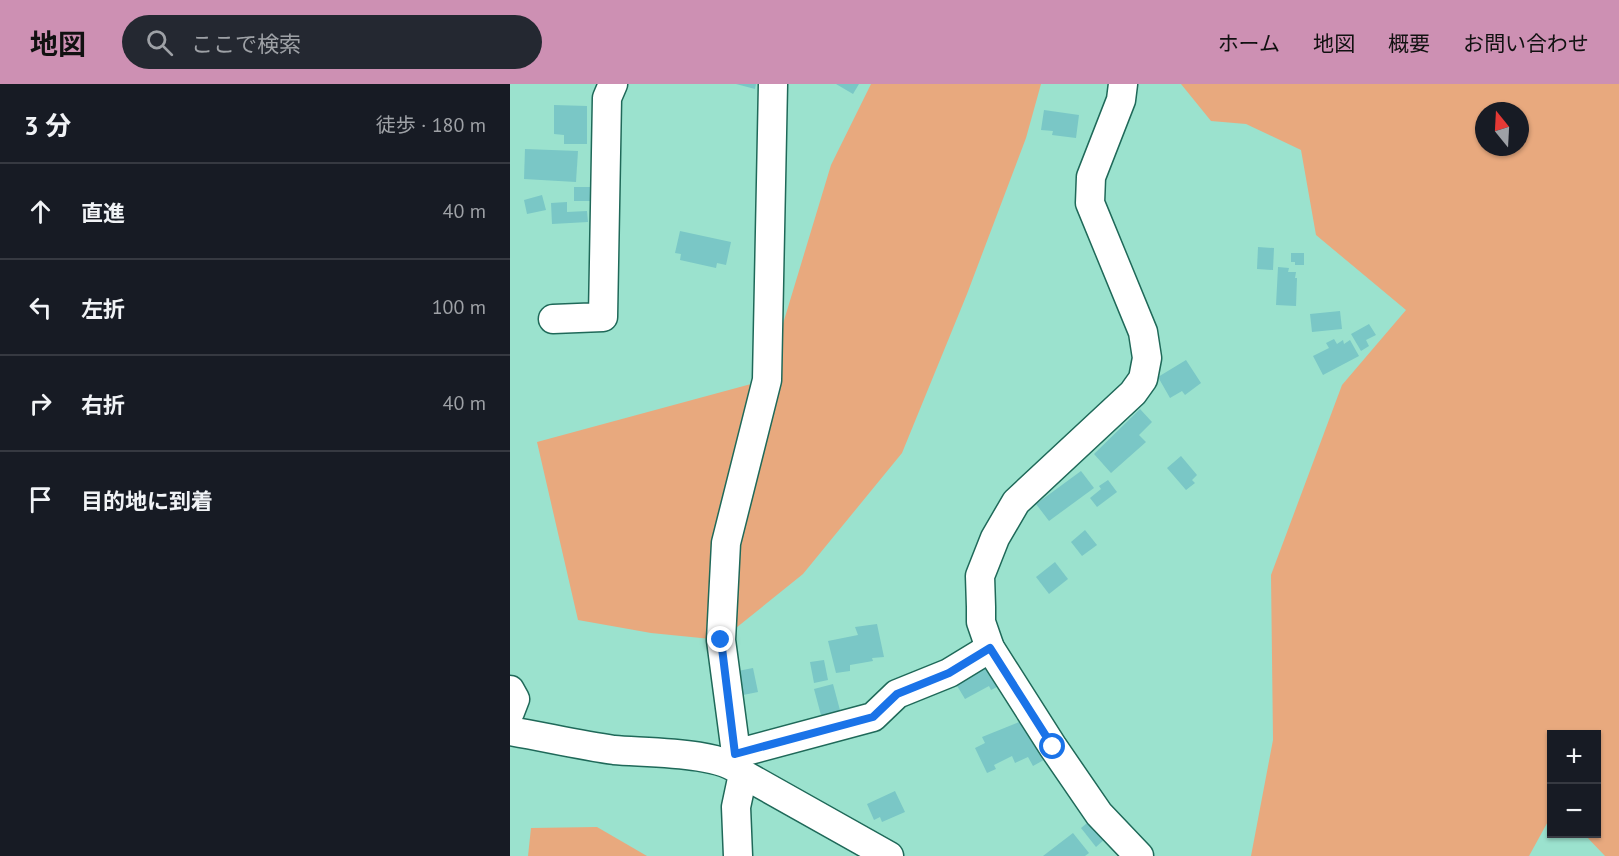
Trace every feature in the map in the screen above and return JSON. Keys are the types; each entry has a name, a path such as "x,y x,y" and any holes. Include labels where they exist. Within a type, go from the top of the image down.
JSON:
{"street":[{"path":"553,319 603,317 607,98 613,84"},
{"path":"738,856 736,807 738,765 721,640 726,543 766,380 773,84"},
{"path":"1118,89 1090,177 1090,203 1143,332 1147,358 1143,379 1133,393 1016,502 995,538 980,576 981,622 990,648 1053,747 1100,814 1139,856"},
{"path":"738,765 873,717 897,694 949,673 990,648"},
{"path":"510,690 514,699 510,712"},
{"path":"510,731 614,750 702,757 738,765 889,856"}],"shaded area":[{"path":"871,84 1041,84 1026,138 967,294 902,453 803,574 721,640 651,633 578,620 537,442 766,380 831,165"},
{"path":"1181,84 1619,84 1619,856 1605,856 1588,838 1601,838 1601,730 1547,730 1547,823 1529,856 1251,856 1273,740 1271,575 1342,385 1406,310 1316,235 1301,150 1246,124 1211,121"},
{"path":"597,827 647,856 528,856 531,828"}],"building":[{"path":"736,84 756,84 755,89"},
{"path":"836,84 859,84 853,94"},
{"path":"554,105 587,106 587,144 564,144 564,135 554,134"},
{"path":"1044,110 1079,115 1076,138 1052,135 1053,131 1041,130"},
{"path":"525,149 578,151 576,182 524,179"},
{"path":"574,187 590,187 590,201 574,201"},
{"path":"542,195 546,210 527,214 524,200"},
{"path":"567,202 567,212 587,211 588,222 552,224 551,203"},
{"path":"680,231 731,242 726,265 717,263 716,268 680,260 681,254 675,253"},
{"path":"1258,247 1274,248 1273,270 1257,269"},
{"path":"1291,253 1304,253 1304,265 1295,265 1295,262 1291,262"},
{"path":"1278,267 1289,268 1288,272 1296,272 1296,306 1276,305"},
{"path":"1340,311 1342,329 1312,332 1310,314"},
{"path":"1369,324 1376,335 1366,340 1369,346 1361,351 1351,334"},
{"path":"1334,339 1337,344 1343,340 1344,344 1350,340 1359,356 1323,375 1313,356 1329,348 1326,343"},
{"path":"1186,360 1201,383 1185,395 1182,391 1170,398 1158,377"},
{"path":"1140,409 1152,422 1139,435 1146,442 1111,473 1094,454"},
{"path":"1181,456 1197,475 1192,480 1195,483 1186,490 1167,468"},
{"path":"1081,471 1094,488 1049,521 1036,504"},
{"path":"1108,480 1117,492 1097,507 1090,498 1101,489 1099,486"},
{"path":"1085,530 1097,545 1082,556 1071,542"},
{"path":"1055,562 1068,579 1049,594 1036,577"},
{"path":"877,624 884,657 850,665 850,671 836,673 828,641 858,635 855,627"},
{"path":"824,660 828,680 814,683 810,662"},
{"path":"988,665 999,686 991,690 989,686 965,699 956,684"},
{"path":"753,668 758,692 738,696 733,672"},
{"path":"833,684 841,714 822,719 814,689"},
{"path":"1024,720 1051,756 1033,766 1028,757 1015,763 1012,756 994,765 996,769 987,773 975,748 985,743 982,737"},
{"path":"895,791 905,812 882,822 880,817 874,820 867,804"},
{"path":"1092,819 1106,838 1096,847 1081,828"},
{"path":"1073,833 1089,853 1085,856 1043,856"}],"route":[{"path":"721,640 735,754 873,717 897,694 949,673 990,648 1053,747"}]}
